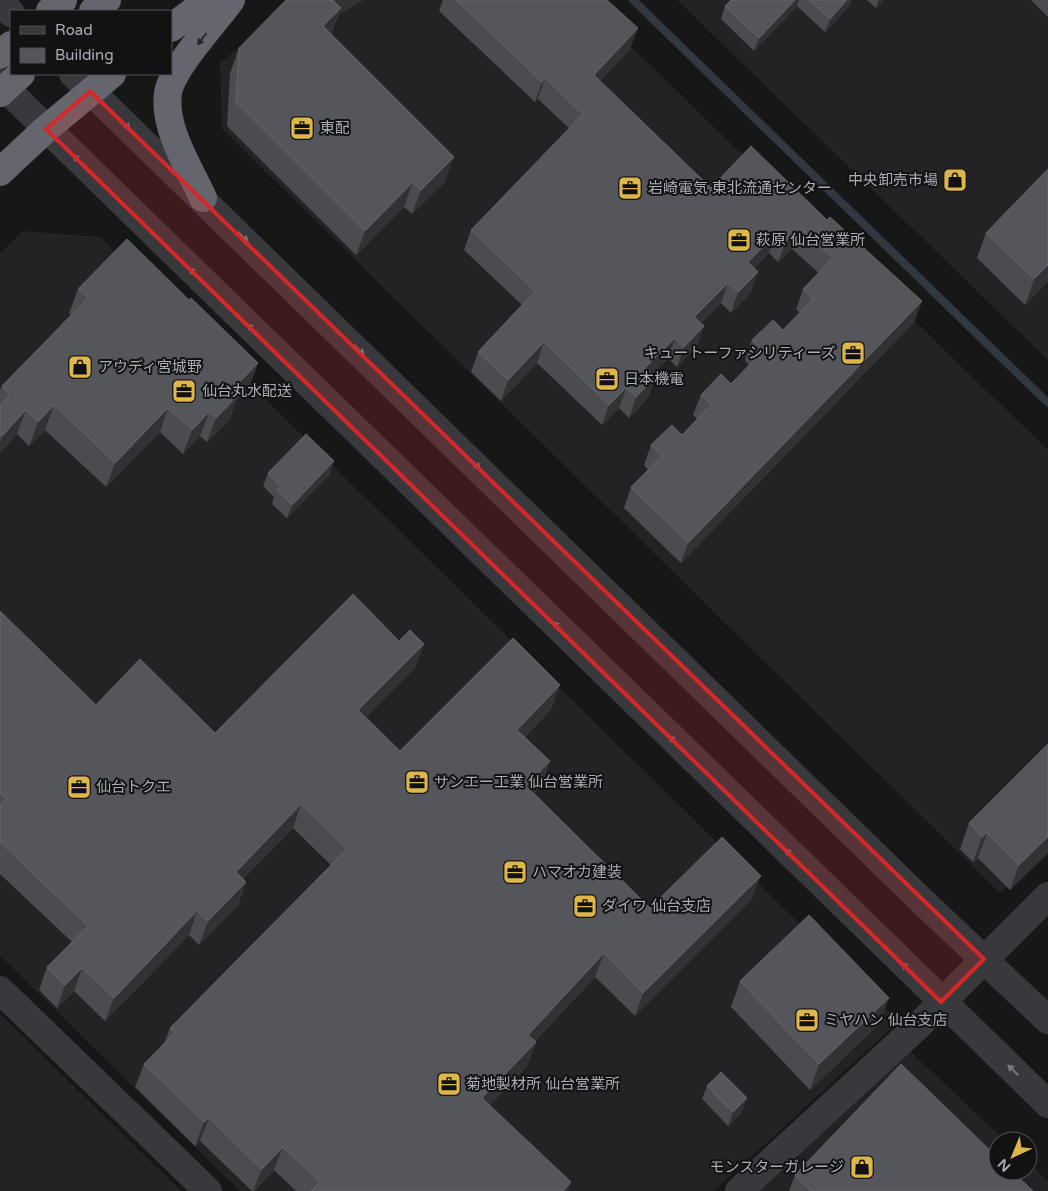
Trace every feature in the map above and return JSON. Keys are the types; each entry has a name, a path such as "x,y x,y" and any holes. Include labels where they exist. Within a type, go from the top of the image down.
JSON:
{"highway":[{"path":"51,10 63,0"},
{"path":"94,10 107,0"},
{"path":"172,27 208,0"},
{"path":"203,198 171,124 169,91 184,62 231,0"},
{"path":"0,55 10,46"},
{"path":"0,93 20,75"},
{"path":"0,172 46,128 81,82 108,75"}],"street":[{"path":"0,2 10,11"},
{"path":"81,82 203,198 1048,1020"},
{"path":"0,83 1048,1104"},
{"path":"740,1191 942,1002 1048,896"},
{"path":"0,990 208,1191"}],"highlighted area":[{"path":"90,91 984,959 941,1002 46,129"}],"shaded area":[{"path":"296,0 583,0 1048,450 1048,848 1000,893 222,129 220,63"},
{"name":"中央卸売市場","path":"677,0 1048,0 1048,360"},
{"path":"23,231 100,237 899,1021 714,1191 240,1191 0,956 0,253"},
{"path":"0,1014 181,1191 0,1191"},
{"path":"909,1050 994,1131 988,1131 988,1181 1038,1181 1038,1172 1048,1181 1048,1191 759,1191"}],"building":[{"path":"286,0 333,0 341,8 323,26 454,157 421,190 413,182 365,231 236,102 239,48"},
{"path":"456,0 607,0 638,28 594,75 711,188 751,146 827,220 830,217 922,301 688,543 631,487 662,456 651,445 672,425 682,435 711,405 701,395 721,374 731,384 763,351 752,340 773,320 783,330 813,299 803,289 833,258 799,228 786,241 777,232 748,262 758,272 738,292 728,283 694,317 704,326 684,347 675,338 645,368 655,377 636,397 626,388 609,405 544,342 508,380 478,352 535,291 471,230 583,114 545,78 542,82"},
{"path":"731,0 795,0 759,38 725,6"},
{"path":"809,0 847,0 830,19"},
{"path":"1048,169 1048,265 1034,279 986,233"},
{"path":"127,239 189,300 191,298 258,363 233,389 238,395 216,418 209,412 192,430 168,408 115,463 54,405 38,422 26,410 2,436 0,435 0,406 10,395 2,386 88,298 78,289"},
{"path":"306,434 334,461 292,505 277,490 281,486 268,473"},
{"path":"353,594 399,641 410,630 424,644 358,710 400,751 513,638 560,685 517,730 550,761 526,786 650,908 722,837 761,876 643,993 604,953 528,1035 536,1042 482,1098 571,1182 563,1191 311,1191 320,1182 283,1147 262,1169 209,1118 204,1122 144,1064 175,1033 170,1028 347,849 301,804 236,872 246,882 208,921 197,911 114,998 82,968 65,985 47,967 88,926 0,842 0,805 6,799 0,793 0,611 96,705 140,659 215,733"},
{"path":"1048,744 1048,837 1019,865 987,833 982,837 969,823"},
{"path":"809,915 889,998 819,1064 740,981"},
{"path":"901,1064 988,1148 988,1181 1022,1181 1033,1191 811,1191 795,1175"},
{"path":"721,1072 747,1098 733,1112 707,1086"}],"waterway":[{"path":"633,0 1048,403"}],"place":[{"name":"東配","path":"302,128"},
{"name":"中央卸売市場","path":"955,180"},
{"name":"岩崎電気 東北流通センター","path":"630,188"},
{"name":"萩原 仙台営業所","path":"739,240"},
{"name":"キュートーファシリティーズ","path":"853,353"},
{"name":"アウディ宮城野","path":"80,367"},
{"name":"日本機電","path":"607,379"},
{"name":"仙台丸水配送","path":"184,391"},
{"name":"サンエー工業 仙台営業所","path":"417,782"},
{"name":"仙台トクエ","path":"79,787"},
{"name":"ハマオカ建装","path":"515,872"},
{"name":"ダイワ 仙台支店","path":"585,906"},
{"name":"ミヤハン 仙台支店","path":"807,1020"},
{"name":"菊地製材所 仙台営業所","path":"449,1084"},
{"name":"モンスターガレージ","path":"862,1167"}]}
